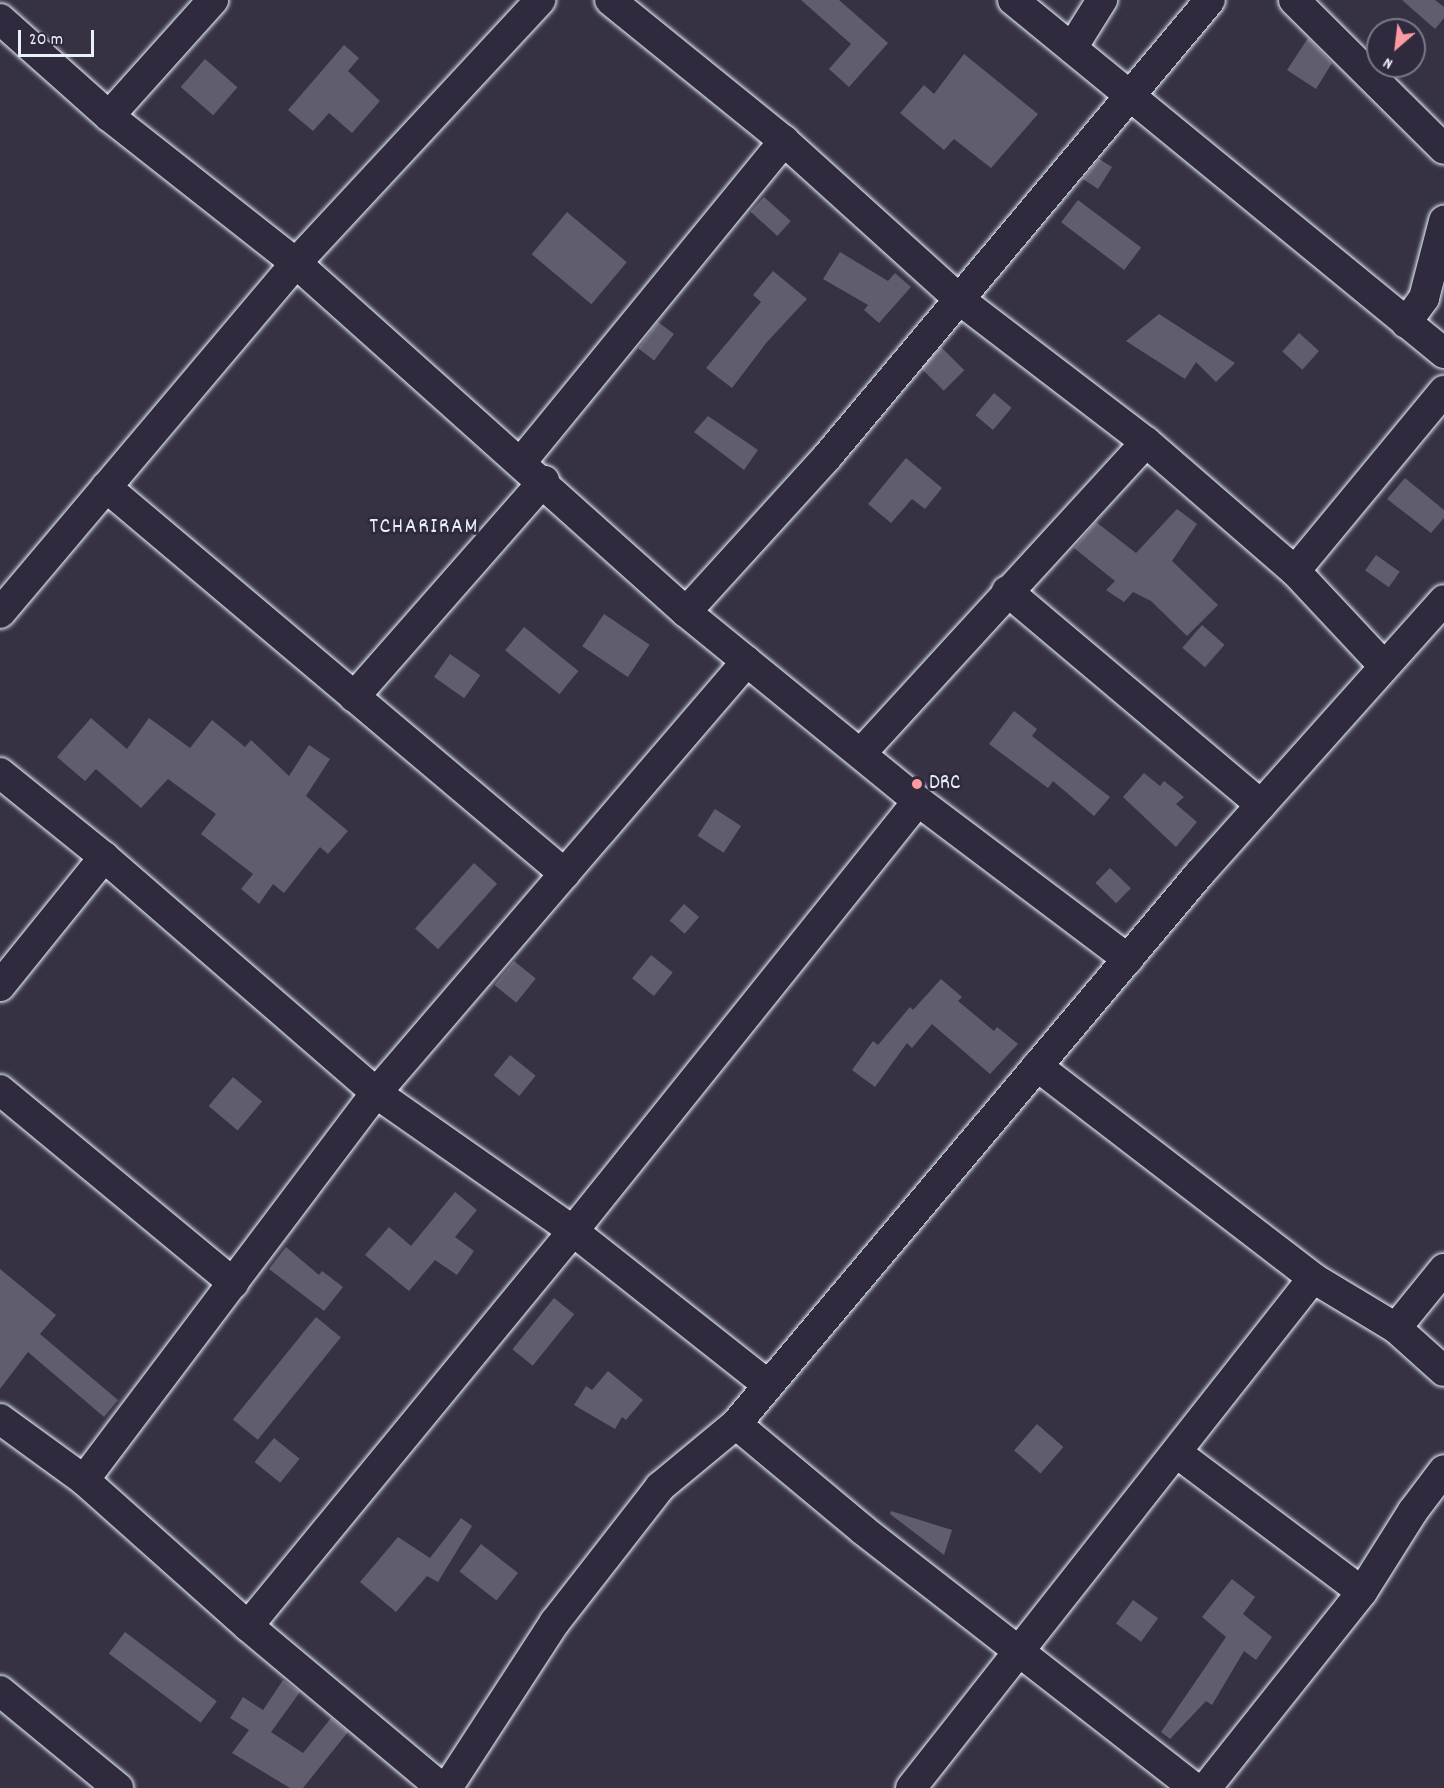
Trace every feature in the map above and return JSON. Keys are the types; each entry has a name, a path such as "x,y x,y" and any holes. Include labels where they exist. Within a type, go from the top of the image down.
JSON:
{"street":[{"path":"109,116 213,0"},
{"path":"0,613 296,263 540,0"},
{"path":"610,0 784,141 960,300 1146,441 1295,571 1384,666"},
{"path":"1013,0 1444,353"},
{"path":"1072,48 1102,0"},
{"path":"686,612 827,457 1210,0"},
{"path":"1294,0 1441,137"},
{"path":"0,19 109,116 296,263 522,461 686,612 862,752 918,801 1128,959"},
{"path":"522,461 784,141"},
{"path":"1406,323 1424,298 1444,221"},
{"path":"1295,571 1444,391"},
{"path":"862,752 1146,441"},
{"path":"354,697 544,481"},
{"path":"106,487 565,873"},
{"path":"1007,591 1261,804"},
{"path":"447,1788 555,1622 660,1487 736,1424 1261,804 1444,600"},
{"path":"84,1480 376,1093 747,661"},
{"path":"0,773 104,857 376,1093 573,1231 768,1385"},
{"path":"248,1626 573,1231 918,801"},
{"path":"0,986 104,857"},
{"path":"1037,1066 1313,1278 1396,1328 1444,1371"},
{"path":"0,1090 232,1284"},
{"path":"1396,1328 1444,1269"},
{"path":"911,1788 1313,1278"},
{"path":"0,1419 84,1480 248,1626 442,1788"},
{"path":"736,1424 863,1530 1195,1788"},
{"path":"1177,1453 1362,1592"},
{"path":"1206,1788 1362,1592 1444,1470"},
{"path":"0,1691 118,1788"}],"building":[{"path":"801,0 839,0 888,43 849,87 829,69 851,44"},
{"path":"1402,0 1435,0 1444,7 1444,18 1435,29 1426,21 1426,18 1422,18"},
{"path":"1308,38 1332,63 1316,89 1287,70"},
{"path":"344,45 359,58 348,71 380,101 352,133 329,113 313,131 288,110"},
{"path":"964,54 1038,114 991,168 954,139 944,150 900,113 924,85 934,94"},
{"path":"205,59 237,87 213,115 181,87"},
{"path":"1099,159 1112,167 1098,189 1083,179"},
{"path":"764,197 791,221 777,236 751,212"},
{"path":"1078,200 1141,248 1124,270 1061,222"},
{"path":"567,212 627,262 591,304 532,254"},
{"path":"840,252 888,281 895,273 911,287 879,323 864,310 868,305 823,279"},
{"path":"773,271 807,299 767,342 732,388 706,368 761,302 753,295"},
{"path":"1159,314 1235,363 1216,382 1196,362 1185,379 1126,341"},
{"path":"658,322 674,334 654,360 638,348"},
{"path":"1299,333 1319,351 1302,370 1282,352"},
{"path":"941,347 964,370 944,391 920,368"},
{"path":"994,393 1012,408 993,430 975,415"},
{"path":"708,416 758,450 744,470 694,432"},
{"path":"906,458 942,488 925,509 912,499 891,523 868,504"},
{"path":"1405,478 1444,510 1444,518 1431,533 1387,499"},
{"path":"1177,509 1197,524 1172,561 1218,605 1187,636 1151,601 1133,592 1124,602 1106,590 1115,581 1074,548 1096,522 1136,553"},
{"path":"1376,555 1400,572 1389,587 1365,571"},
{"path":"604,614 650,645 628,677 582,646"},
{"path":"1202,625 1225,645 1205,667 1182,648"},
{"path":"524,627 578,671 560,694 505,650"},
{"path":"450,654 480,675 464,698 434,677"},
{"path":"1014,711 1037,729 1032,736 1110,797 1094,816 1053,781 1048,788 989,744"},
{"path":"91,718 127,749 149,718 190,748 212,720 245,747 251,740 289,776 309,745 330,759 306,796 348,831 328,854 320,847 284,893 273,884 259,904 241,889 253,874 201,834 216,814 168,779 141,808 96,769 85,781 57,757"},
{"path":"1144,773 1160,786 1164,781 1184,797 1176,804 1197,822 1176,847 1123,797"},
{"path":"715,809 741,826 724,853 698,836"},
{"path":"474,863 497,884 438,949 415,928"},
{"path":"1110,868 1131,888 1116,903 1095,883"},
{"path":"684,904 699,917 685,934 670,921"},
{"path":"651,955 673,973 654,996 632,978"},
{"path":"514,961 536,979 516,1003 494,985"},
{"path":"941,979 962,997 958,1001 994,1031 997,1027 1018,1044 990,1074 932,1024 912,1048 907,1043 875,1087 852,1070 873,1041 878,1045 910,1007 913,1010"},
{"path":"510,1055 536,1076 519,1096 494,1075"},
{"path":"233,1077 262,1101 238,1131 209,1106"},
{"path":"455,1192 477,1210 455,1237 474,1251 457,1275 435,1260 409,1291 365,1255 389,1227 411,1246"},
{"path":"286,1247 319,1275 322,1271 343,1287 324,1311 269,1269"},
{"path":"0,1269 56,1315 40,1334 118,1400 104,1417 28,1352 0,1389"},
{"path":"554,1298 574,1314 533,1366 512,1349"},
{"path":"316,1317 341,1337 258,1440 233,1420"},
{"path":"608,1371 643,1400 626,1420 622,1417 615,1429 574,1405 586,1386 592,1390"},
{"path":"1037,1424 1063,1447 1040,1473 1014,1450"},
{"path":"274,1438 300,1459 280,1483 254,1462"},
{"path":"891,1511 952,1530 944,1555 890,1514"},
{"path":"461,1518 472,1526 438,1582 427,1576 396,1612 360,1582 398,1537 430,1558"},
{"path":"481,1544 518,1573 496,1601 459,1572"},
{"path":"1232,1579 1255,1597 1243,1614 1272,1637 1256,1660 1244,1651 1212,1705 1206,1701 1170,1739 1161,1732 1226,1637 1202,1617"},
{"path":"1133,1600 1158,1618 1141,1642 1116,1623"},
{"path":"125,1632 217,1701 201,1723 109,1654"},
{"path":"283,1680 300,1692 271,1732 303,1753 331,1718 348,1732 303,1788 290,1788 232,1753 249,1730 230,1718 243,1697 263,1710"}],"place":[{"name":"DRC","path":"917,784"}],"district":[{"name":"TCHARIRAM","path":"424,528"}]}
